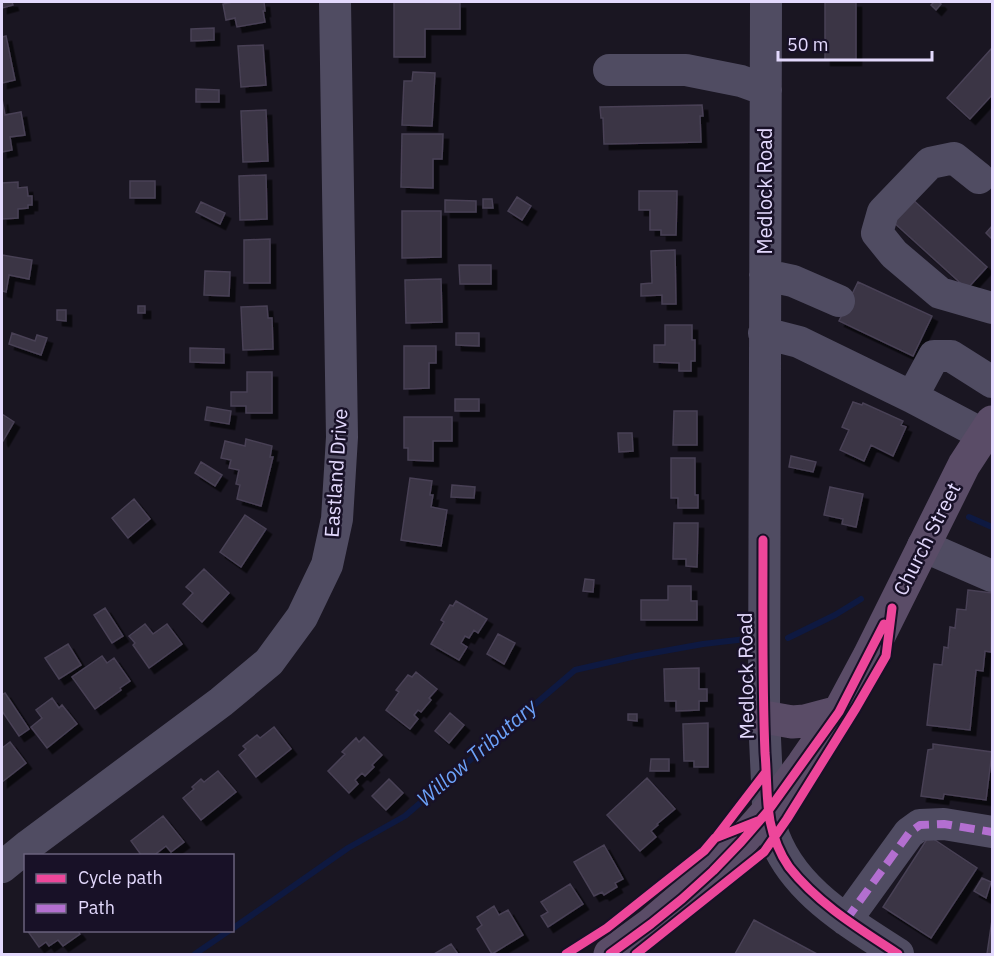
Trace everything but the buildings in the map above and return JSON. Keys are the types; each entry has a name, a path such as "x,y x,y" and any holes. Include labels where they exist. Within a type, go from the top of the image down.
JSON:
{"main road":[{"name":"Church Street","path":"610,954 690,892 768,812 839,712 964,465 988,428"},
{"path":"764,717 792,722 839,712"}],"street":[{"name":"Eastland Drive","path":"2,867 221,702 269,663 302,617 327,565 337,519 342,437 335,2"},
{"name":"Medlock Road","path":"766,2 764,717 768,812 776,842 788,866 820,900 898,954"},
{"path":"609,70 686,70 741,81 766,90"},
{"path":"978,178 954,158 930,163 883,212 877,233 894,254 940,293 993,308"},
{"path":"765,275 793,281 839,301"},
{"path":"764,333 800,342 912,397 988,428"},
{"path":"912,397 934,356 951,356 993,382"},
{"path":"923,546 993,576"},
{"path":"846,920 909,833 920,825 944,824 993,832"}],"waterway":[{"name":"Willow Tributary","path":"969,517 992,527"},
{"name":"Willow Tributary","path":"788,638 835,615 861,599"},
{"name":"Willow Tributary","path":"234,928 348,848 405,816 575,670 636,656 746,639"},
{"name":"Willow Tributary","path":"195,954 227,932"}],"marked path":[{"path":"846,920 909,833 920,825 944,824 992,832"}],"cycle path":[{"path":"763,540 764,726 768,804 773,833 789,867 813,893 840,915 898,954"},
{"path":"636,954 764,852 787,819 886,656 892,608"},
{"path":"610,954 651,924 713,871 768,811 839,712 884,624"},
{"path":"717,836 766,772"},
{"path":"566,954 607,928 704,851 715,838 758,821"}]}
